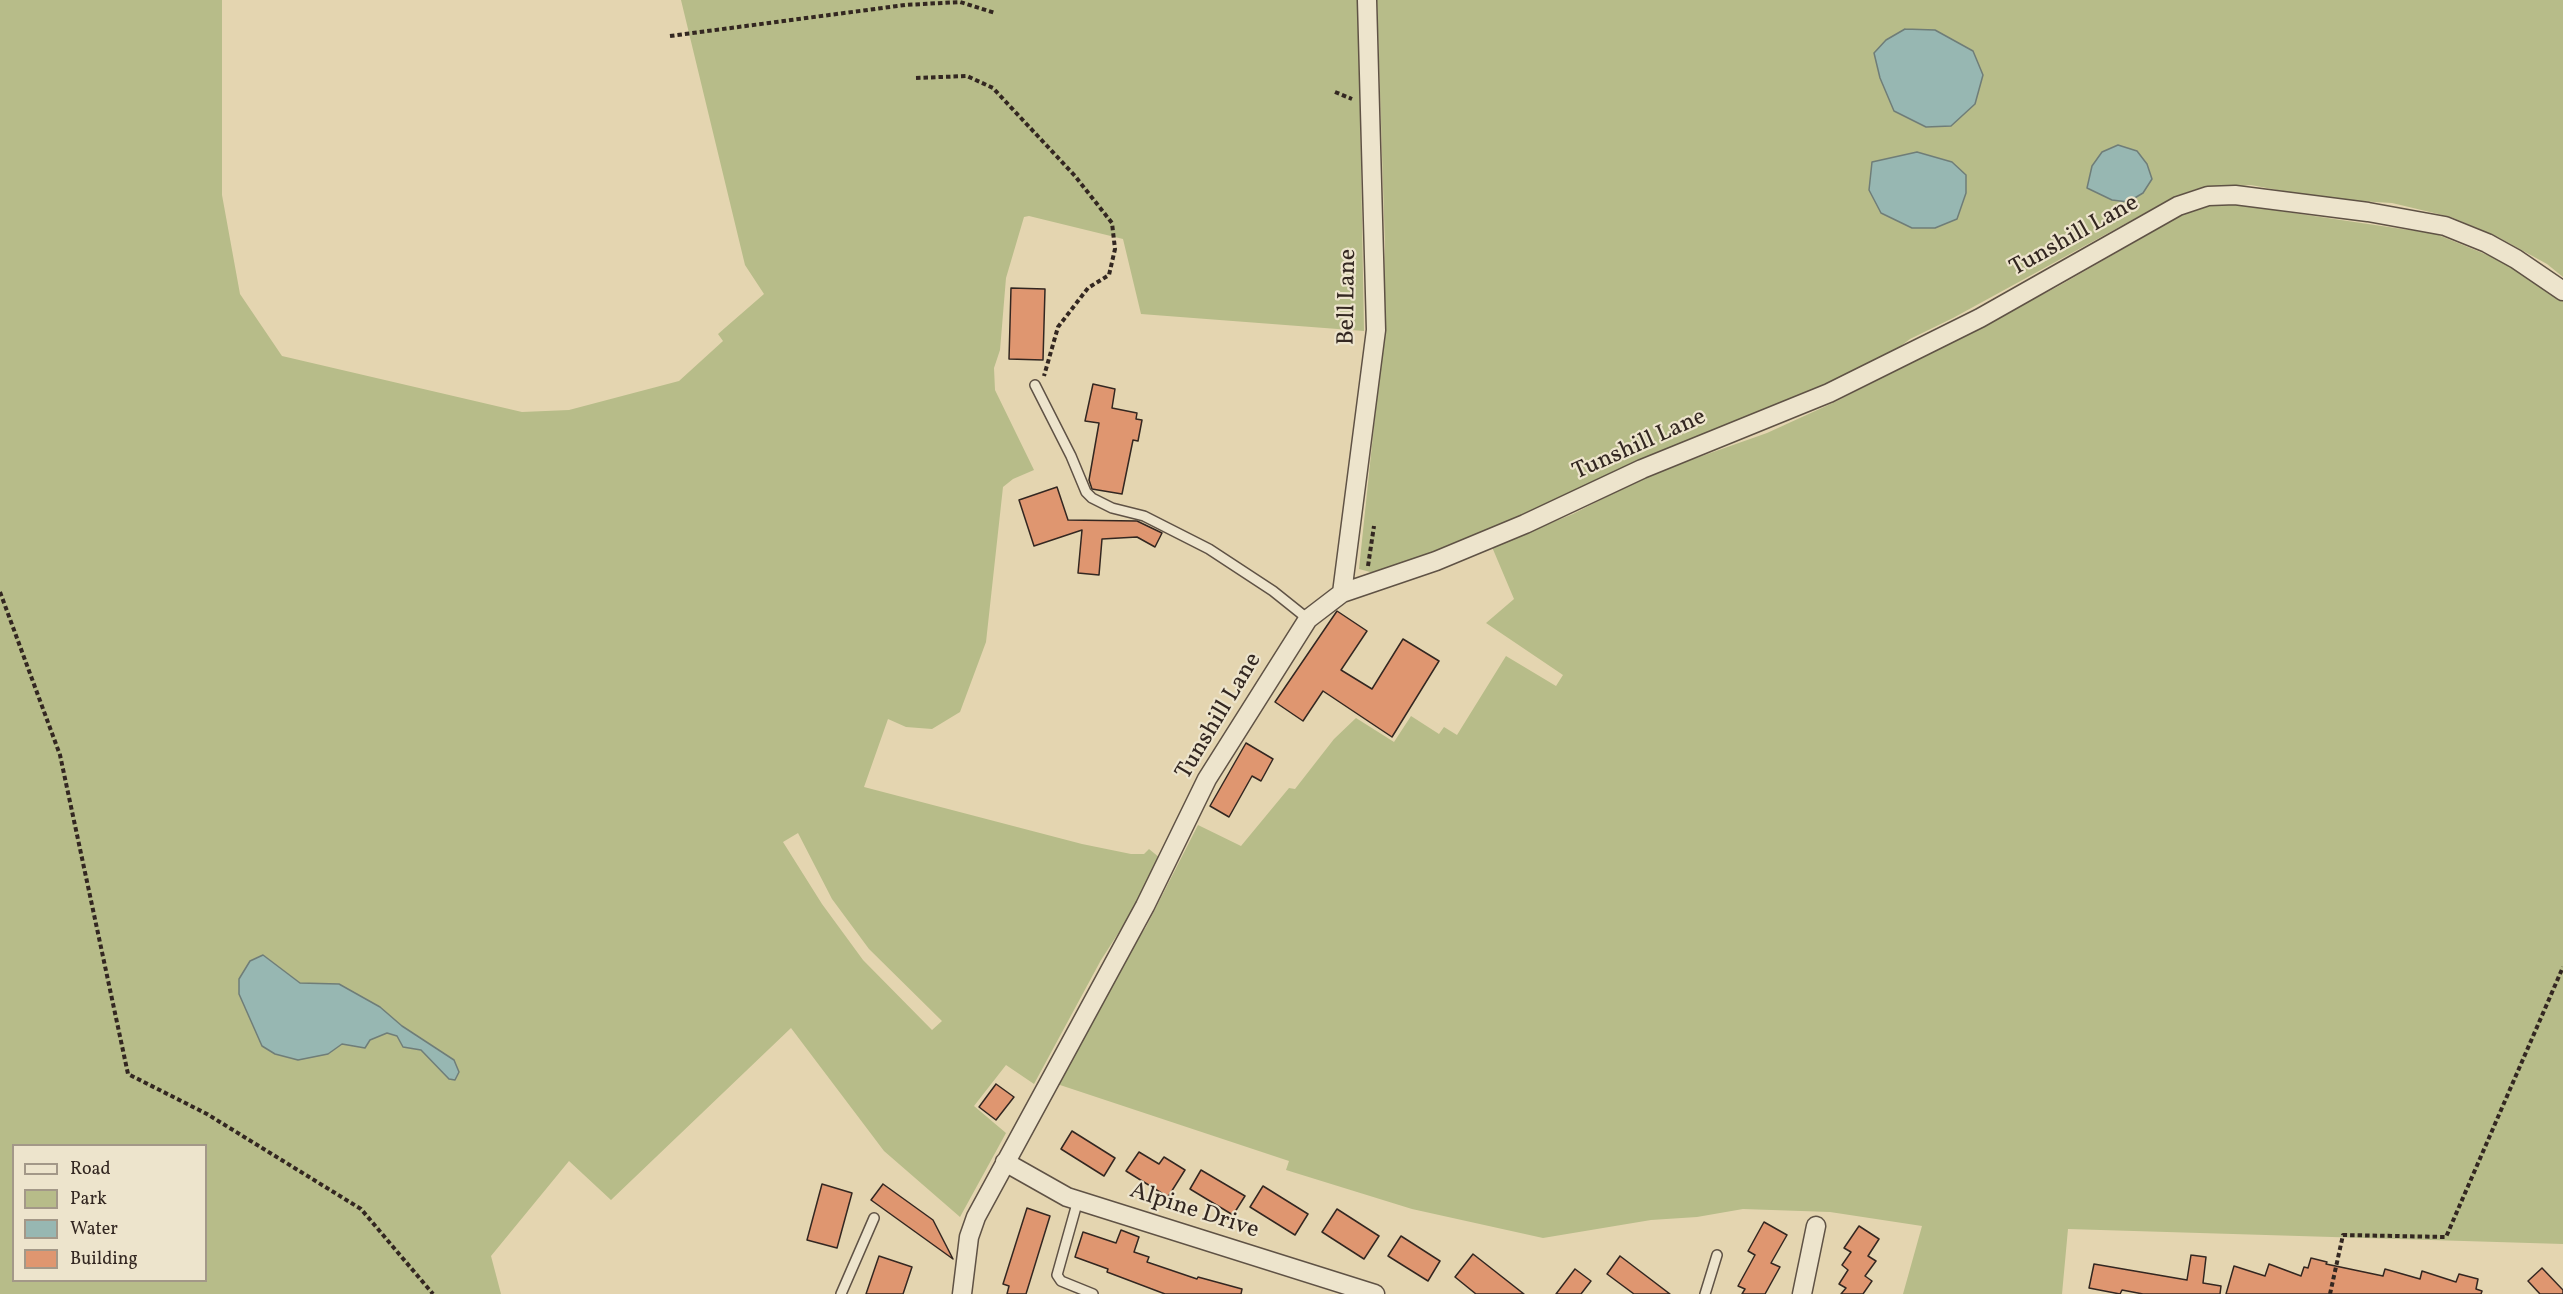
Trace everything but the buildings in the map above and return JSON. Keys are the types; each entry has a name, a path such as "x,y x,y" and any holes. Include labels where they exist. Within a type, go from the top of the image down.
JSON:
{"street":[{"name":"Bell Lane","path":"1342,593 1376,330 1367,0"},
{"name":"Tunshill Lane","path":"962,1294 969,1237 976,1217 1145,906 1207,779 1308,619 1342,593 1466,549 1526,524 1642,469 1830,393 1980,318 2178,206 2208,196 2246,196 2368,212 2445,226 2487,243 2516,259 2563,291"},
{"name":"Alpine Drive","path":"1005,1162 1067,1197 1375,1294"},
{"path":"1802,1294 1816,1227"}],"lane":[{"path":"1035,385 1086,492 1092,498 1112,508 1144,516 1209,549 1273,591 1308,619"},
{"path":"1078,1200 1057,1275 1061,1281 1093,1294"},
{"path":"841,1294 874,1218"},
{"path":"1705,1294 1717,1255"}],"path":[{"path":"670,36 905,5 960,2 995,13"},
{"path":"916,78 967,76 993,88 1075,177 1112,223 1115,249 1109,275 1088,288 1058,327 1039,394"},
{"path":"1366,585 1374,526"},
{"path":"0,592 60,755 128,1074 207,1114 361,1209 433,1294"},
{"path":"2330,1294 2343,1235 2446,1237 2563,967"}],"green space":[{"path":"0,0 222,0 222,195 240,294 282,356 522,412 569,410 679,381 723,341 718,334 764,294 745,265 681,0 1358,0 1364,331 1141,314 1123,239 1029,216 1024,217 1006,278 1000,350 994,368 995,390 1034,470 1013,479 1003,487 986,642 960,712 932,729 906,727 888,719 864,787 1082,844 1131,854 1144,854 1149,849 1160,858 1130,915 1101,960 1034,1084 1006,1065 974,1106 1006,1133 960,1217 884,1151 791,1028 611,1200 569,1161 491,1256 501,1294 0,1294","holes":["798,833 832,899 869,949 942,1021 932,1030 863,960 822,904 783,842","263,955 300,983 380,1007 402,1026 453,1060 459,1071 455,1079 449,1079 421,1050 403,1047 397,1036 387,1033 370,1040 365,1048 342,1044 328,1054"]},
{"path":"1377,0 2563,0 2563,277 2547,264 2498,237 2451,217 2392,203 2325,199 2251,185 2196,189 2174,197 1953,318 1910,339 1878,363 1538,510 1415,560 1374,573 1359,569 1383,340 1385,246"},
{"path":"2232,204 2436,234 2502,261 2563,301 2563,1244 2068,1229 2062,1294 1903,1294 1922,1226 1830,1212 1743,1209 1697,1217 1651,1220 1543,1238 1412,1209 1286,1170 1289,1161 1057,1084 1131,949 1146,927 1198,825 1241,846 1289,788 1295,789 1334,739 1356,718 1394,742 1411,716 1439,734 1444,727 1457,735 1506,656 1556,686 1563,675 1486,623 1514,599 1492,547 1573,514 1651,474 1767,433 1837,401 2057,287 2189,211 2210,205"}],"water":[{"path":"1905,29 1935,30 1973,51 1983,75 1975,104 1951,126 1926,127 1894,111 1880,78 1874,53 1886,40"},
{"path":"2118,145 2137,151 2147,164 2152,179 2143,193 2128,202 2112,200 2087,188 2092,166 2102,152"},
{"path":"1917,152 1952,162 1966,175 1966,193 1957,219 1935,228 1912,228 1881,213 1869,190 1872,162"},
{"path":"263,955 300,983 339,984 380,1007 402,1026 454,1060 459,1072 455,1080 449,1079 421,1050 403,1047 397,1036 387,1033 370,1040 365,1048 342,1044 328,1054 298,1060 275,1054 262,1046 239,994 239,979 250,961"}]}
